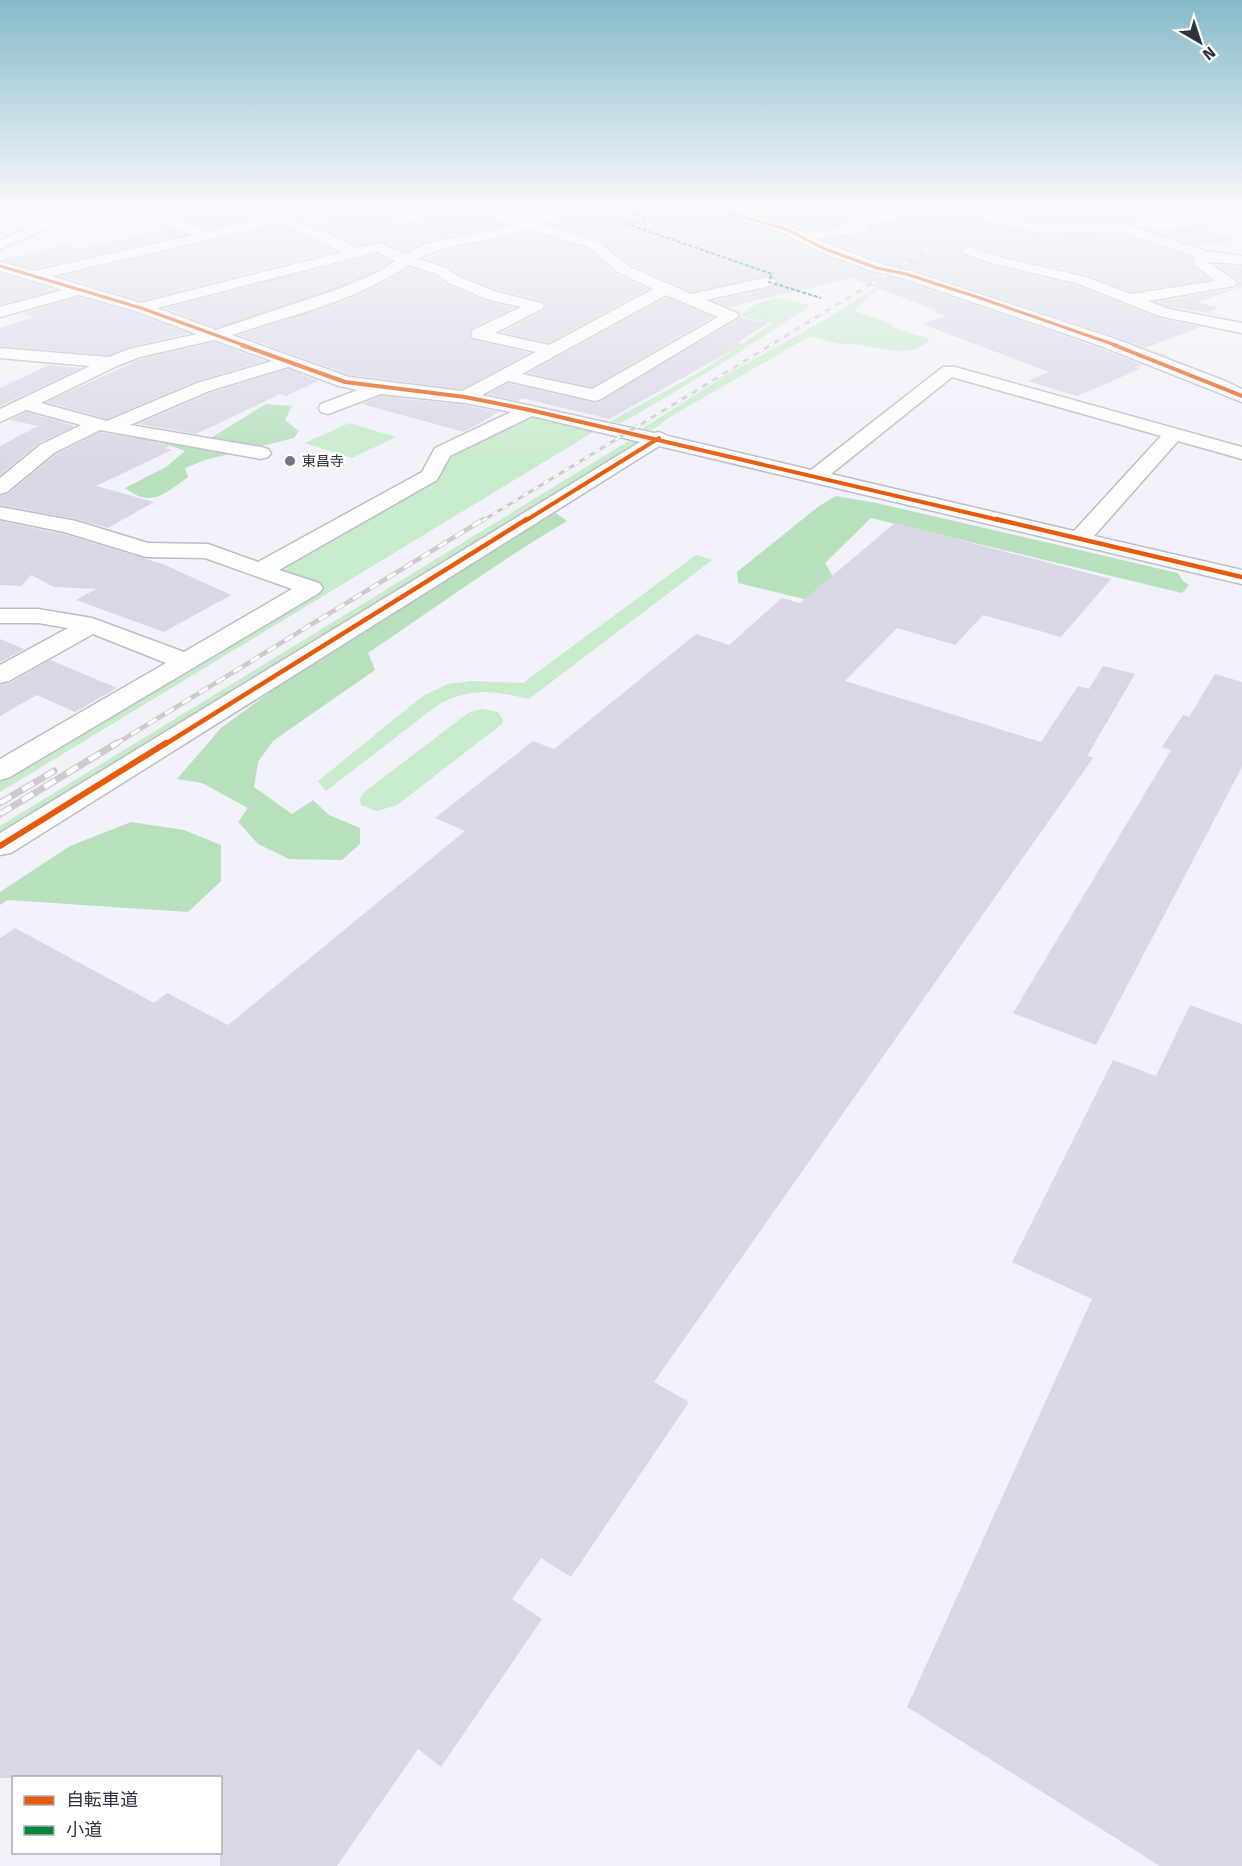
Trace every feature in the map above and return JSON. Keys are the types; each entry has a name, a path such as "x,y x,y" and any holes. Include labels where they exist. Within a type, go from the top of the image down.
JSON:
{"street":[{"path":"0,312 56,296"},
{"path":"99,296 141,308 345,382 465,397 530,410 659,438 1242,576"},
{"path":"141,308 179,296"},
{"path":"9,410 111,362 216,335 331,296"},
{"path":"492,296 536,306 478,334 552,350"},
{"path":"465,397 652,296"},
{"path":"504,375 595,395 731,316 683,296"},
{"path":"690,299 704,296"},
{"path":"971,296 1107,342 1242,396"},
{"path":"1122,296 1160,319 1242,328"},
{"path":"1130,299 1149,296"},
{"path":"1107,342 1136,332"},
{"path":"0,354 111,362"},
{"path":"0,488 47,449 203,387 288,362"},
{"path":"816,476 949,371 1242,453"},
{"path":"327,408 379,388"},
{"path":"9,410 76,416 103,426 261,453"},
{"path":"260,571 430,476 442,452 530,410"},
{"path":"1080,538 1174,434"},
{"path":"0,846 659,438"},
{"path":"0,513 68,526 146,550 208,551 311,588 0,771"},
{"path":"0,616 38,616 92,625 184,661"},
{"path":"0,675 92,625"}],"green space":[{"path":"278,296 326,296 226,328 219,322 272,310 270,305"},
{"path":"863,296 870,296 854,311 893,324 893,328 930,339 923,345 904,351 837,344 808,337 670,417 651,431 643,428 728,374"},
{"path":"775,298 811,305 658,402 621,423 611,421 700,372 772,324 744,317 741,314 754,305"},
{"path":"266,404 292,406 285,420 299,431 294,438 205,460 185,468 188,477 158,496 143,497 125,488 166,467 185,451 161,442 125,439 166,433 209,439"},
{"path":"525,412 595,431 0,792 0,772 311,589 260,571 430,476 442,452"},
{"path":"349,423 396,437 352,458 305,443"},
{"path":"632,439 649,445 0,846 0,826"},
{"path":"836,496 881,504 1178,573 1189,585 1182,593 871,518 825,563 835,580 812,601 738,583 737,572 819,506"},
{"path":"556,513 567,521 368,653 375,670 273,741 258,762 254,787 292,814 313,800 329,815 360,828 360,844 342,860 289,859 258,844 238,822 248,808 202,783 177,779 221,728 281,684 373,623 528,527"},
{"path":"696,555 712,560 529,699 484,692 451,699 439,704 326,791 318,781 423,696 448,684 472,681 523,683"},
{"path":"482,709 498,712 503,720 502,724 397,805 377,811 361,805 360,799 363,793 468,713"},
{"path":"131,822 184,830 221,845 221,881 188,912 8,900 0,905 0,892 70,846"}],"building":[{"path":"0,296 33,296 0,305"},
{"path":"125,296 160,296 141,301"},
{"path":"212,296 311,296 216,328 165,308"},
{"path":"354,296 474,296 514,308 472,328 469,335 473,340 530,353 462,389 350,375 239,335"},
{"path":"523,296 635,296 549,343 502,332 543,311 546,305 543,301"},
{"path":"734,296 775,296 729,307 713,301"},
{"path":"899,296 948,296 1100,348 1142,365 1135,367 1140,369 1077,396 1028,381 1049,372 922,324 945,316 933,312 938,311"},
{"path":"994,296 1103,296 1158,318 1200,327 1145,348"},
{"path":"1190,296 1215,296 1197,302 1218,308 1209,312 1226,316 1170,307 1156,302"},
{"path":"79,297 134,313 189,333 129,347 109,355 0,346 0,328 33,317 21,314"},
{"path":"666,297 713,317 592,387 528,373"},
{"path":"740,318 768,323 737,343 743,344 609,419 522,398 518,401 488,394 508,383 596,403"},
{"path":"214,342 265,361 196,381 107,419 47,402 141,359"},
{"path":"49,365 82,368 0,406 0,388"},
{"path":"288,369 318,381 286,396 280,394 196,434 138,424 210,393"},
{"path":"381,396 465,405 499,412 464,432 362,404"},
{"path":"26,412 75,426 39,443 0,475 0,446 38,426 10,420"},
{"path":"100,432 171,445 165,448 172,450 96,486 154,502 108,528 76,519 0,505 0,496 8,494 55,455"},
{"path":"0,521 63,534 163,564 231,595 164,632 76,600 96,589 54,587 31,575 21,586 0,585"},
{"path":"895,523 1111,579 1061,637 983,615 955,645 897,628 845,681 1041,742 1078,686 1089,689 1103,666 1135,674 1087,756 1093,758 654,1382 689,1402 571,1577 541,1558 512,1599 542,1619 441,1767 418,1749 337,1866 220,1866 222,1776 12,1776 12,1778 0,1778 0,938 15,928 154,1003 167,993 228,1025 465,831 435,818 533,741 554,749 696,634 729,645 782,598 800,603"},
{"path":"0,639 24,649 0,662"},
{"path":"50,660 117,688 75,712 37,695 0,716 0,685 10,683"},
{"path":"1215,674 1242,682 1242,767 1096,1045 1013,1013 1171,750 1162,747 1183,715 1189,717"},
{"path":"1190,1005 1242,1024 1242,1866 1160,1866 907,1707 1092,1299 1012,1262 1113,1060 1156,1076"}],"railway":[{"path":"482,521 851,296"},
{"path":"114,745 484,519"},
{"path":"0,814 117,743"},
{"path":"0,803 54,771"}],"marked path":[{"path":"815,296 821,298"}],"cycle path":[{"path":"101,296 141,308 345,382 465,397 530,410 1242,577"},
{"path":"974,296 1107,342 1242,396"},
{"path":"0,846 659,438"}],"place":[{"name":"東昌寺","path":"290,461"}]}
